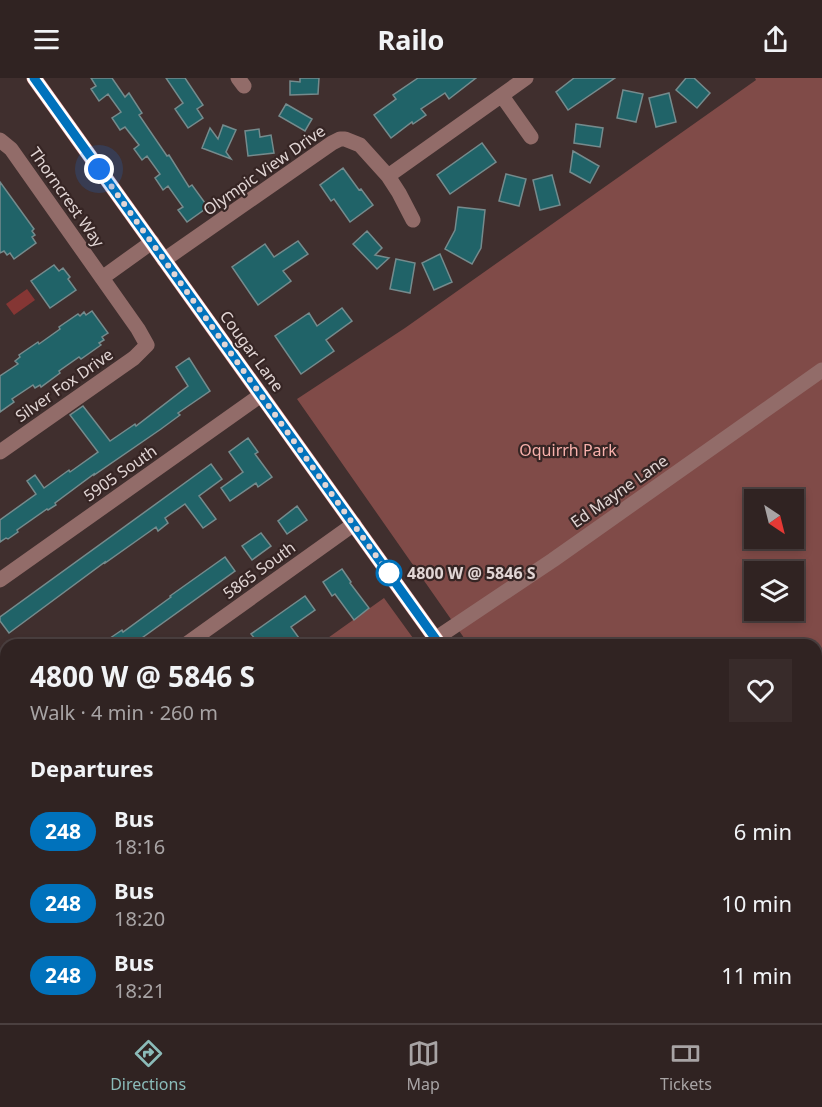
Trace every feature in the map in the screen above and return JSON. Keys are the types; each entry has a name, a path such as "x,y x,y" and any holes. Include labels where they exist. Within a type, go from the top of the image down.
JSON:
{"main road":[{"name":"Cougar Lane","path":"34,78 436,639"}],"street":[{"path":"413,220 388,176 526,78"},
{"path":"502,96 531,137"},
{"name":"Olympic View Drive","path":"164,260 340,139 351,140 360,145 388,176"},
{"name":"Thorncrest Way","path":"0,140 11,149 147,345"},
{"path":"102,278 152,242"},
{"name":"Silver Fox Drive","path":"0,452 134,358 147,345"},
{"name":"Ed Mayne Lane","path":"442,639 822,370"},
{"name":"5905 South","path":"0,580 261,395"},
{"name":"5865 South","path":"193,639 354,524"}],"green space":[{"name":"Oquirrh Park","path":"755,78 822,78 822,639 465,639 297,399 405,328 756,80"},
{"path":"384,598 414,639 326,639"}],"shaded area":[{"path":"27,289 35,300 14,315 6,304"}],"building":[{"path":"91,78 112,78 125,97 129,93 142,113 139,115 167,156 169,155 189,187 192,185 208,207 187,222 178,210 183,207 168,186 163,190 155,178 160,174 147,156 142,160 134,149 139,145 125,127 120,130 112,118 121,112 108,94 99,101 91,89 96,86"},
{"path":"166,78 185,78 203,105 197,109 203,118 188,128 175,109 183,103"},
{"path":"300,78 319,78 318,94 290,95 290,81 300,82"},
{"path":"418,78 476,78 449,99 445,93 421,109 426,115 413,124 412,122 391,138 374,115 396,99 393,95"},
{"path":"574,78 615,78 568,110 556,92"},
{"path":"686,78 694,78 710,93 697,108 676,90"},
{"path":"623,90 643,94 636,122 617,118"},
{"path":"669,93 676,122 656,127 649,98"},
{"path":"286,104 312,119 305,131 279,116"},
{"path":"576,124 603,128 600,147 574,143"},
{"path":"223,125 236,130 226,152 231,159 202,148 210,128 218,139"},
{"path":"259,129 260,137 271,135 274,153 248,156 245,131"},
{"path":"482,143 496,162 450,194 437,175"},
{"path":"573,151 599,166 590,183 570,172"},
{"path":"343,168 373,205 350,222 334,199 331,201 320,185"},
{"path":"506,174 526,179 519,206 499,201"},
{"path":"552,175 560,205 540,210 533,180"},
{"path":"0,182 34,229 32,231 35,235 32,237 36,243 14,259 10,253 7,255 4,251 0,253"},
{"path":"458,207 485,210 481,248 472,264 445,249 455,230"},
{"path":"367,231 382,248 375,255 389,258 377,269 353,244"},
{"path":"298,241 308,254 283,271 291,281 258,305 232,267 265,244 274,257"},
{"path":"440,254 452,282 434,290 422,263"},
{"path":"396,259 415,263 410,293 390,289"},
{"path":"54,265 59,271 63,268 76,290 50,308 31,281"},
{"path":"342,308 352,321 326,340 334,351 301,374 275,336 309,313 317,326"},
{"path":"92,311 108,333 102,337 104,340 99,343 101,345 59,371 60,373 41,387 40,385 35,388 33,385 12,399 14,402 0,412 0,376 18,364 15,361 20,357 19,355 38,342 39,344 78,314 80,316 84,312 86,315"},
{"path":"189,358 210,391 178,413 180,415 161,429 94,474 55,503 56,505 17,530 18,532 8,539 0,542 0,520 36,494 27,481 35,475 44,488 98,452 70,415 83,406 110,441 135,424 136,426 188,386 176,367"},
{"path":"248,438 258,452 255,454 272,477 258,487 256,483 230,501 221,488 243,472 229,452"},
{"path":"211,464 222,479 199,496 216,519 203,528 185,504 165,518 168,523 158,531 156,527 9,633 0,621 0,617"},
{"path":"297,506 307,520 287,534 278,521"},
{"path":"261,533 271,546 252,560 242,546"},
{"path":"225,557 235,571 140,639 109,639 122,630 123,632"},
{"path":"342,569 369,608 354,620 335,594 332,596 323,582"},
{"path":"305,596 315,610 291,627 300,639 255,639 251,634"}],"bus line":[{"name":"248","path":"34,78 436,639"}],"place":[{"name":"4800 W @ 5846 S","path":"389,573"}],"route":[{"path":"99,169 394,581 389,573"}]}
